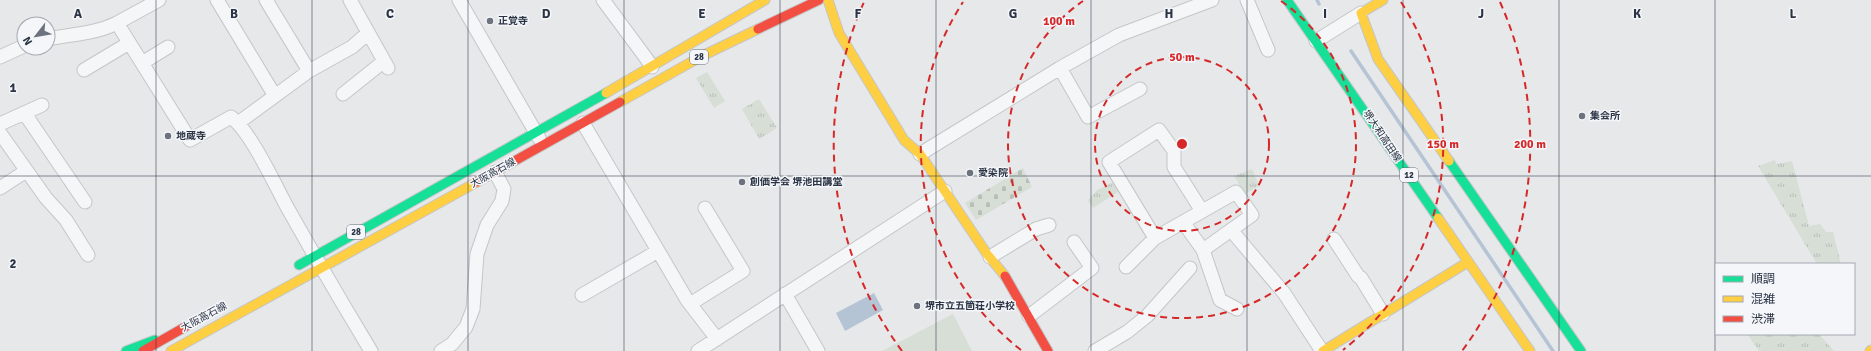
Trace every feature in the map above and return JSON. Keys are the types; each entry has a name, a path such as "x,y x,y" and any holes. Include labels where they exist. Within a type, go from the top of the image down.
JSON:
{"main road":[{"name":"大阪高石線","path":"291,269 652,67 765,0"},
{"name":"大阪高石線","path":"171,351 226,319 495,172 705,54 819,0"},
{"path":"828,0 833,18 843,40 904,140 920,154 990,257 1003,272 1048,351"},
{"name":"堺大和高田線","path":"1287,0 1530,351"},
{"path":"1383,0 1361,13 1366,33 1378,59 1581,351"},
{"path":"1323,351 1468,262"},
{"path":"186,351 226,319"},
{"name":"大阪高石線","path":"143,351 196,321"},
{"path":"126,351 176,332"}],"street":[{"path":"56,38 74,36 106,28 159,0"},
{"path":"217,0 275,96"},
{"path":"266,0 309,71"},
{"path":"343,94 386,65 350,0"},
{"path":"459,0 543,145"},
{"path":"603,0 652,67"},
{"path":"920,154 1060,68 1119,35 1191,4 1212,0"},
{"path":"1247,0 1268,50"},
{"path":"1316,41 1361,13"},
{"path":"117,23 190,140 231,117 238,122 260,158 314,256 371,351"},
{"path":"238,122 309,71 352,47 368,33"},
{"path":"84,70 129,43"},
{"path":"142,63 168,47"},
{"path":"0,57 16,50"},
{"path":"1060,68 1088,117 1140,90"},
{"path":"0,124 42,105"},
{"path":"25,114 85,202"},
{"path":"583,123 690,304 717,339"},
{"path":"1156,238 1109,162 1159,130 1174,151 1174,167 1202,211"},
{"path":"0,133 46,198 66,220 88,255"},
{"path":"0,188 26,171"},
{"path":"441,351 452,344 466,327 473,309 477,254 487,226 502,201 504,189 495,172"},
{"path":"698,351 945,191"},
{"path":"1126,267 1156,238 1236,192 1252,215 1203,250"},
{"path":"690,304 743,271 705,208"},
{"path":"1182,222 1203,250 1220,300 1237,309"},
{"path":"990,257 1036,229 1049,225"},
{"path":"1231,230 1284,293 1323,351"},
{"path":"1334,239 1358,276 1361,278 1383,314"},
{"path":"1029,316 1092,268 1074,242"},
{"path":"582,295 658,251"},
{"path":"1095,351 1126,332 1147,316 1190,268"},
{"path":"784,294 818,351"}],"green space":[{"path":"707,72 725,101 714,108 696,78"},
{"path":"759,99 777,128 759,139 742,109"},
{"path":"1775,160 1776,164 1792,161 1809,226 1820,224 1826,232 1833,232 1841,263 1816,263 1758,166"},
{"path":"1023,168 1032,187 976,220 965,203"},
{"path":"1252,169 1259,186 1245,194 1234,176"},
{"path":"1115,181 1121,190 1093,208 1088,200 1097,190"},
{"path":"953,314 972,351 882,351"},
{"path":"1748,335 1820,335 1834,351 1759,351"}],"water":[{"path":"874,293 883,310 845,331 836,313"}],"waterway":[{"path":"1317,0 1319,4"},
{"path":"1351,51 1553,351"}],"traffic: fast":[{"path":"1287,0 1438,218"},
{"path":"299,265 606,93"},
{"path":"1449,161 1581,351"},
{"path":"126,351 155,340"}],"traffic: slow":[{"path":"606,93 765,0"},
{"path":"828,0 839,33 904,140 920,154 987,254 1005,276"},
{"path":"1383,0 1361,13 1378,59 1449,161"},
{"path":"620,102 702,56 758,29"},
{"path":"171,351 477,182"},
{"path":"1438,218 1530,351"},
{"path":"1323,351 1468,262"}],"traffic: jam":[{"path":"758,29 819,0"},
{"path":"477,182 620,102"},
{"path":"1005,276 1048,351"},
{"path":"143,351 185,327"}],"place":[{"name":"正覚寺","path":"490,21"},
{"name":"集会所","path":"1582,116"},
{"name":"地蔵寺","path":"168,136"},
{"name":"愛染院","path":"970,173"},
{"name":"創価学会 堺池田講堂","path":"742,182"},
{"name":"堺市立五箇荘小学校","path":"917,306"}]}
